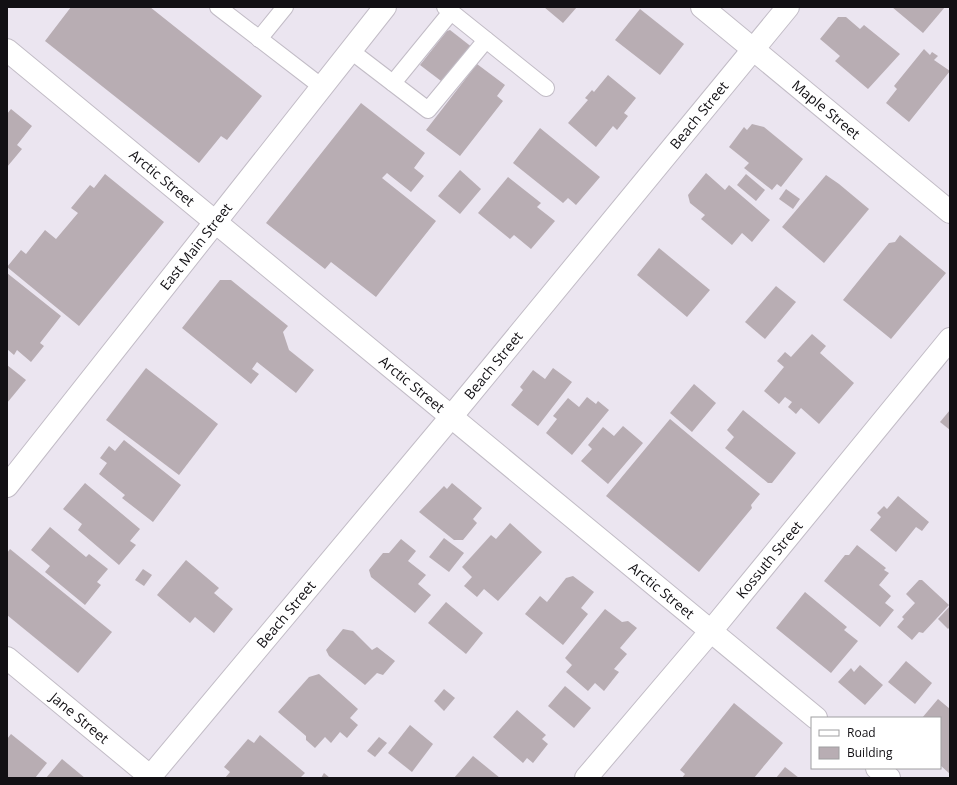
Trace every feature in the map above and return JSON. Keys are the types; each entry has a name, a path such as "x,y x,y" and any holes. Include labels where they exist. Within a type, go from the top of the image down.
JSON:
{"street":[{"name":"East Main Street","path":"7,486 385,7"},
{"name":"Maple Street","path":"702,7 752,50 950,212"},
{"name":"Beach Street","path":"151,777 451,417 788,7"},
{"name":"Arctic Street","path":"7,50 815,717"},
{"name":"Kossuth Street","path":"586,778 711,631 950,339"},
{"name":"Jane Street","path":"7,658 151,777"},
{"path":"878,769 889,778"}],"lane":[{"path":"218,7 322,87"},
{"path":"259,39 285,7"},
{"path":"393,83 448,9 546,88"},
{"path":"351,51 428,110 486,40"}],"building":[{"path":"71,7 150,7 262,96 227,140 221,136 199,163 45,41"},
{"path":"544,7 577,7 563,23"},
{"path":"892,7 945,7 923,33"},
{"path":"640,9 684,44 660,75 615,40"},
{"path":"838,17 846,17 860,29 864,25 900,54 868,89 835,61 840,56 820,39"},
{"path":"450,30 473,48 445,84 420,65 447,31"},
{"path":"924,49 930,55 932,52 938,56 934,60 950,71 909,122 886,103 897,89 894,86"},
{"path":"477,64 505,85 497,96 503,101 460,156 426,130"},
{"path":"608,75 636,98 624,113 628,116 617,130 613,126 596,147 568,123 588,100 585,98 592,90 594,92"},
{"path":"361,103 425,153 414,168 424,176 411,192 387,173 382,178 436,221 376,297 331,262 325,269 266,223"},
{"path":"11,109 32,126 17,145 22,149 7,167 7,114"},
{"path":"752,124 764,127 803,159 781,187 777,184 772,190 744,168 749,163 729,147 744,127 747,130"},
{"path":"540,128 600,177 576,205 568,198 563,203 513,163"},
{"path":"460,170 481,189 460,214 438,196"},
{"path":"706,173 725,190 729,185 770,220 752,242 742,233 732,245 701,219 705,215 690,203 688,195"},
{"path":"105,174 164,222 79,326 7,267 21,250 26,254 45,230 56,239 78,213 71,208 90,185 94,188"},
{"path":"746,174 765,190 756,201 737,185"},
{"path":"826,175 869,209 824,263 782,227"},
{"path":"508,177 541,203 537,207 555,221 531,249 514,235 510,239 478,213"},
{"path":"786,189 800,199 793,209 779,199"},
{"path":"900,235 946,273 891,339 843,300 889,243 895,242"},
{"path":"659,248 710,290 687,317 637,275"},
{"path":"7,273 61,316 40,343 44,346 31,362 17,350 14,355 7,349"},
{"path":"220,280 231,280 288,326 283,332 289,350 314,370 296,393 257,362 252,369 259,374 251,384 182,328"},
{"path":"776,286 796,302 765,339 745,322"},
{"path":"812,334 826,346 820,353 854,383 819,424 801,408 796,414 788,407 792,402 785,397 779,404 764,391 784,367 777,361 785,352 791,357"},
{"path":"7,365 26,380 7,403"},
{"path":"146,368 218,424 179,475 106,420"},
{"path":"553,368 572,382 538,426 511,405 523,390 520,387 533,370 545,379"},
{"path":"694,384 716,403 692,432 670,413"},
{"path":"587,397 596,404 598,401 609,410 572,455 546,433 557,419 553,416 568,398 579,407"},
{"path":"743,410 796,453 772,483 768,483 725,448 734,437 727,430"},
{"path":"950,410 950,430 940,422"},
{"path":"670,419 760,494 751,505 752,508 699,572 606,496"},
{"path":"623,426 643,443 608,484 581,461 592,449 588,445 603,427 614,436"},
{"path":"124,440 181,485 153,522 122,498 125,495 99,474 107,463 100,458 109,446 115,451"},
{"path":"85,483 140,529 130,541 136,545 119,565 78,530 82,524 63,509"},
{"path":"452,483 482,508 473,519 477,523 463,540 454,540 419,512 444,486 447,489"},
{"path":"898,496 929,522 922,531 916,527 896,552 870,530 881,517 877,513 884,506 887,509"},
{"path":"510,523 542,552 498,601 484,589 477,597 464,586 472,577 462,567 491,535 496,539"},
{"path":"50,527 86,557 89,554 108,569 97,582 101,585 85,605 45,572 50,566 31,550"},
{"path":"444,538 464,553 449,572 429,557"},
{"path":"401,539 416,551 408,561 426,575 418,584 431,595 415,613 371,577 369,570 383,553 389,553"},
{"path":"857,545 886,568 884,570 889,573 879,585 891,596 885,603 894,610 880,627 824,581 845,555 849,555"},
{"path":"10,549 112,632 78,673 7,615 7,553"},
{"path":"186,560 219,588 214,593 233,609 214,633 195,617 190,623 157,595"},
{"path":"143,569 152,575 144,586 135,580"},
{"path":"573,576 594,592 581,608 588,614 563,645 525,614 540,596 547,602 566,578"},
{"path":"919,580 922,580 949,605 923,633 919,632 912,640 897,627 904,619 902,617 915,603 906,594"},
{"path":"805,592 847,627 844,630 858,641 831,673 776,628"},
{"path":"446,602 483,633 466,654 428,623"},
{"path":"950,606 950,627 948,629 938,619"},
{"path":"605,609 622,622 628,621 637,628 620,648 627,654 614,669 619,672 604,691 595,683 588,691 566,672 572,665 565,658"},
{"path":"343,629 353,631 372,650 377,647 395,661 383,675 377,673 365,685 329,656 326,650"},
{"path":"906,661 932,683 915,704 888,682"},
{"path":"860,665 883,685 865,705 838,682 851,668 854,672"},
{"path":"319,674 358,709 350,718 358,725 347,738 340,732 331,743 325,737 315,748 306,740 306,736 278,712 309,677"},
{"path":"565,686 591,708 574,728 548,706"},
{"path":"444,689 455,698 444,711 434,701"},
{"path":"938,699 950,709 950,774 941,766 941,717 923,717"},
{"path":"734,703 783,743 754,778 682,778 685,774 680,770"},
{"path":"517,710 546,735 542,739 548,744 533,763 527,758 523,763 493,737"},
{"path":"410,725 433,744 412,772 388,753"},
{"path":"11,734 47,763 35,778 7,778 7,739"},
{"path":"260,735 305,773 300,778 225,778 230,772 224,767 248,739 254,743"},
{"path":"379,737 387,743 375,757 367,751"},
{"path":"473,756 500,778 454,778"},
{"path":"62,759 85,778 46,778"},
{"path":"785,767 799,778 776,778"},
{"path":"324,773 330,778 321,778"}]}
